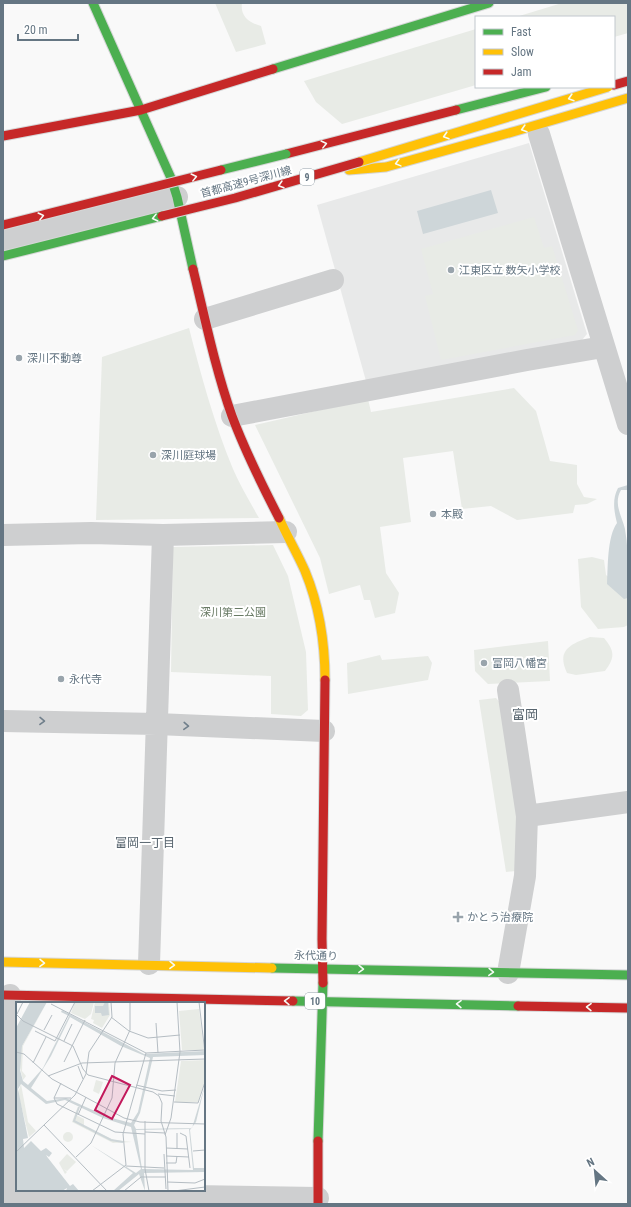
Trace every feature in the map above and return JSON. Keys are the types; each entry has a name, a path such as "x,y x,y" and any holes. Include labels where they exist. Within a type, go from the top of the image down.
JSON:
{"main road":[{"path":"92,3 142,110 171,178 177,197 205,319 222,385 232,416 305,572 314,598 321,629 324,667 324,848 322,968 323,1001 318,1139 318,1201"},
{"path":"3,136 142,110 489,3"},
{"path":"615,85 628,81"},
{"name":"首都高速9号深川線","path":"3,225 256,162 542,88"},
{"name":"首都高速9号深川線","path":"3,256 235,198 605,88"},
{"path":"322,173 386,166 516,131 628,98"},
{"name":"永代通り","path":"3,962 149,964 628,976"},
{"name":"10","path":"6,995 628,1008"}],"street":[{"path":"539,134 603,347 628,424"},
{"path":"3,240 177,197"},
{"path":"205,319 333,280"},
{"path":"232,416 603,347"},
{"path":"3,535 91,533 163,535 286,532"},
{"path":"149,964 163,535"},
{"path":"508,690 527,816 525,876 508,973"},
{"path":"3,720 156,724 324,731"},
{"path":"527,816 628,802"},
{"path":"6,995 6,1193 318,1201"}],"shaded area":[{"name":"江東区立 数矢小学校","path":"529,143 587,334 582,340 366,381 317,205"},
{"path":"491,190 498,213 423,234 417,211"},
{"path":"628,485 628,490 621,490 618,500 619,510 625,529 628,555 628,598 624,599 607,584 611,536 617,523 614,510 615,496 618,488"}],"green space":[{"path":"215,3 242,3 242,12 246,18 249,21 261,26 266,44 236,52"},
{"path":"562,3 628,3 628,33 615,37 615,16 519,16"},
{"path":"475,29 475,85 342,124 316,102 304,81"},
{"path":"534,217 544,248 552,246 578,330 575,335 441,360 425,296 433,294 421,249"},
{"path":"189,328 208,399 226,452 239,481 259,518 96,520 102,357"},
{"path":"514,388 536,411 550,461 577,465 577,484 584,497 597,499 587,504 575,505 573,513 517,520 491,506 462,509 453,451 403,458 411,522 380,527 386,573 399,593 395,613 375,618 370,600 364,600 360,585 329,594 320,558 255,425 368,399 371,412"},
{"name":"深川第二公園","path":"273,545 288,576 306,652 308,710 301,716 271,714 271,676 171,672 173,547"},
{"path":"592,557 604,560 606,575 620,587 626,596 628,601 628,625 624,627 598,629 581,607 578,559"},
{"path":"590,637 604,638 612,651 611,662 605,671 576,675 567,673 563,659 564,653 571,645"},
{"path":"548,641 550,681 488,684 475,671 474,650"},
{"path":"380,655 382,660 428,656 432,663 428,680 348,694 347,663"},
{"path":"496,698 502,705 520,822 516,871 506,872 479,700"}],"traffic: fast":[{"path":"93,3 171,178 177,197 193,269"},
{"path":"273,69 489,3"},
{"path":"456,110 542,88"},
{"path":"221,170 286,154"},
{"path":"3,256 162,216"},
{"path":"272,968 628,975"},
{"path":"318,1141 323,983"},
{"path":"293,1001 518,1006"}],"traffic: slow":[{"path":"359,162 605,88"},
{"path":"349,170 386,167 628,98"},
{"path":"279,518 305,571 314,597 324,653 325,680"},
{"path":"3,962 272,968"}],"traffic: jam":[{"path":"3,136 141,110 273,69"},
{"path":"615,85 628,81"},
{"path":"286,154 456,110"},
{"path":"162,216 235,198 359,162"},
{"path":"3,225 221,170"},
{"path":"193,269 215,361 232,416 248,455 279,518"},
{"path":"323,983 322,939 325,680"},
{"path":"3,995 293,1001"},
{"path":"518,1006 628,1008"},
{"path":"318,1141 318,1204"}],"place":[{"name":"江東区立 数矢小学校","path":"451,270"},
{"name":"深川不動尊","path":"19,358"},
{"name":"深川庭球場","path":"153,455"},
{"name":"本殿","path":"433,514"},
{"name":"富岡八幡宮","path":"484,663"},
{"name":"永代寺","path":"61,679"},
{"name":"かとう治療院","path":"458,917"}],"district":[{"name":"富岡","path":"525,714"},
{"name":"富岡一丁目","path":"145,843"}]}
